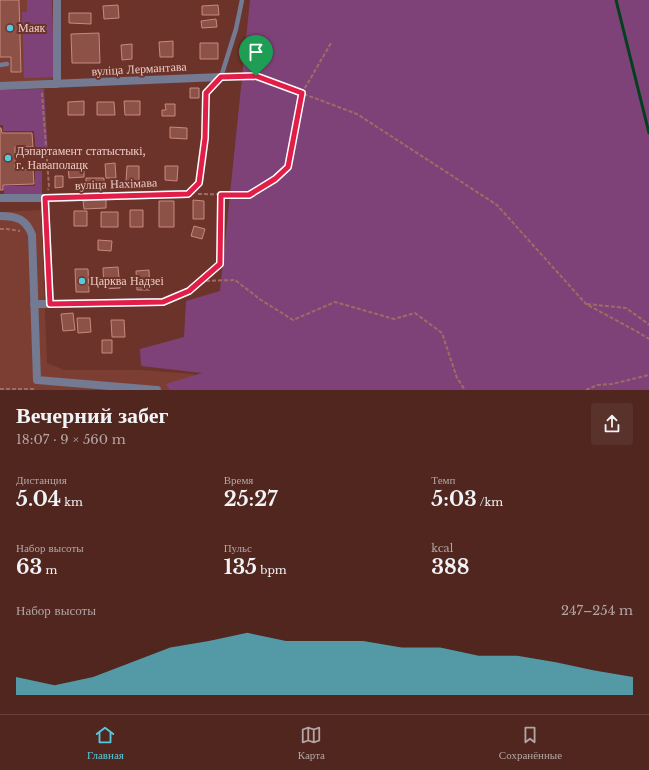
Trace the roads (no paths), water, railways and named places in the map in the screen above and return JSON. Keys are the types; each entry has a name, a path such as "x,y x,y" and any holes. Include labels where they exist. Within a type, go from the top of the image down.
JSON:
{"street":[{"path":"57,0 58,84"},
{"name":"вуліца Лермантава","path":"0,86 221,77"},
{"name":"вуліца Нахімава","path":"0,198 188,194"},
{"path":"45,198 50,304"},
{"path":"0,216 19,218 28,226 32,235 37,380 157,390"},
{"path":"34,304 163,302"}],"lane":[{"path":"188,194 199,183 205,138 206,93 221,77 236,29 242,0"},
{"path":"0,65 7,64"}],"waterway":[{"path":"616,0 649,133"}],"place":[{"name":"Маяк","path":"10,28"},
{"name":"Дэпартамент статыстыкі, г. Наваполацк","path":"8,158"},
{"name":"Царква Надзеі","path":"82,281"}]}
